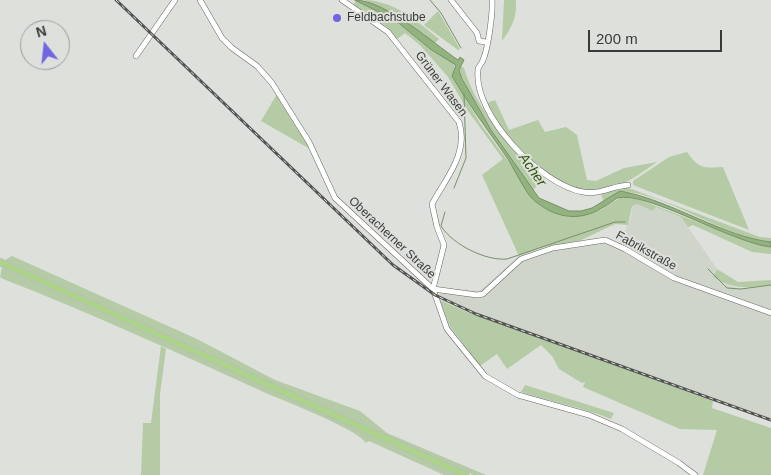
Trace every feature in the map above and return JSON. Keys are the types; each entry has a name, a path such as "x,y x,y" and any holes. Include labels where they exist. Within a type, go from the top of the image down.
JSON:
{"main road":[{"path":"0,262 464,475"}],"street":[{"path":"136,56 175,0"},
{"name":"Oberacherner Straße","path":"200,0 222,38 232,48 257,66 272,82 310,142 335,198 433,289 442,316 452,336 477,368 494,383 518,396 589,416 622,429 680,463 695,475"},
{"name":"Grüner Wasen","path":"342,0 388,32 459,122 462,146 454,165 432,204 437,227 444,245 433,289"},
{"path":"451,0 477,33 479,41 486,42"},
{"path":"492,0 492,18 483,60 478,68 479,83 486,104 506,137 543,175 574,190 599,193 628,185"},
{"path":"477,33 488,34"},
{"name":"Fabrikstraße","path":"433,289 477,295 483,294 521,259 554,248 605,240 625,249 674,278 771,313"}],"shaded area":[{"path":"355,0 380,7 408,24 458,60 460,57 464,60 459,70 462,79 491,130 539,198 569,211 581,211 592,208 620,191 625,192 662,203 717,227 753,239 771,242 771,247 735,237 668,209 630,198 617,198 585,215 559,215 550,211 535,201 527,192 505,154 464,95 452,76 456,65 430,49 395,20"},
{"path":"356,0 395,20 429,49 453,61 455,64 452,76 480,123 541,206 568,217 601,210 621,197 638,199 749,242 771,247 771,254 752,252 693,225 688,227 681,217 656,207 653,211 637,204 632,206 628,225 615,224 579,241 544,247 519,256 482,175 503,159 468,111 448,77 420,45 405,33 397,39 387,27 353,6"},
{"path":"364,0 375,1 395,8 414,19 439,39 434,44 402,19"},
{"path":"504,0 516,0 516,12 509,31 502,41"},
{"path":"438,11 460,49 458,50 424,25"},
{"path":"460,66 464,68 477,99 496,127 519,154 543,177 532,192 478,108 461,75"},
{"path":"277,94 279,100 310,149 261,121"},
{"path":"495,100 509,130 538,120 545,132 566,127 577,135 587,180 596,181 624,168 657,162 630,180 607,190 581,190 564,184 532,163 519,149 506,133 487,103"},
{"path":"687,152 695,162 702,166 723,167 749,230 633,185 633,181 669,157"},
{"path":"626,187 760,237 771,238 771,242 732,232 677,207 640,194 620,191 604,202 601,194"},
{"path":"637,204 653,211 656,206 681,217 717,269 713,277 723,284 741,289 771,285 771,419 469,310 440,295 441,288 479,291 519,256 605,243 617,248 631,218 632,206"},
{"path":"12,256 197,339 275,380 360,411 387,433 486,475 473,475 452,466 5,260"},
{"path":"2,267 459,475 444,475 369,441 366,443 350,431 321,416 103,320 3,279 0,277"},
{"path":"717,269 738,282 771,280 771,285 741,287 727,284 713,277"},
{"path":"440,300 467,312 713,401 712,408 771,428 771,475 703,475 717,430 680,429 583,387 585,382 582,383 559,369 552,356 541,345 507,369 497,354 480,366 449,325"},
{"path":"161,346 166,349 160,394 160,475 141,475 143,423 151,423"},
{"path":"525,385 614,413 611,419 521,392"}],"waterway":[{"path":"430,0 441,13 461,48"},
{"path":"454,188 466,158 464,94"},
{"path":"445,212 441,226 446,233 471,250 499,259 507,259 615,222 625,222"},
{"path":"708,269 727,288 741,289 771,285"}],"railway":[{"path":"116,0 393,265 435,295 476,314 771,420"}],"place":[{"name":"Feldbachstube","path":"337,18"}],"water label":[{"name":"Acher","path":"532,170"}]}
